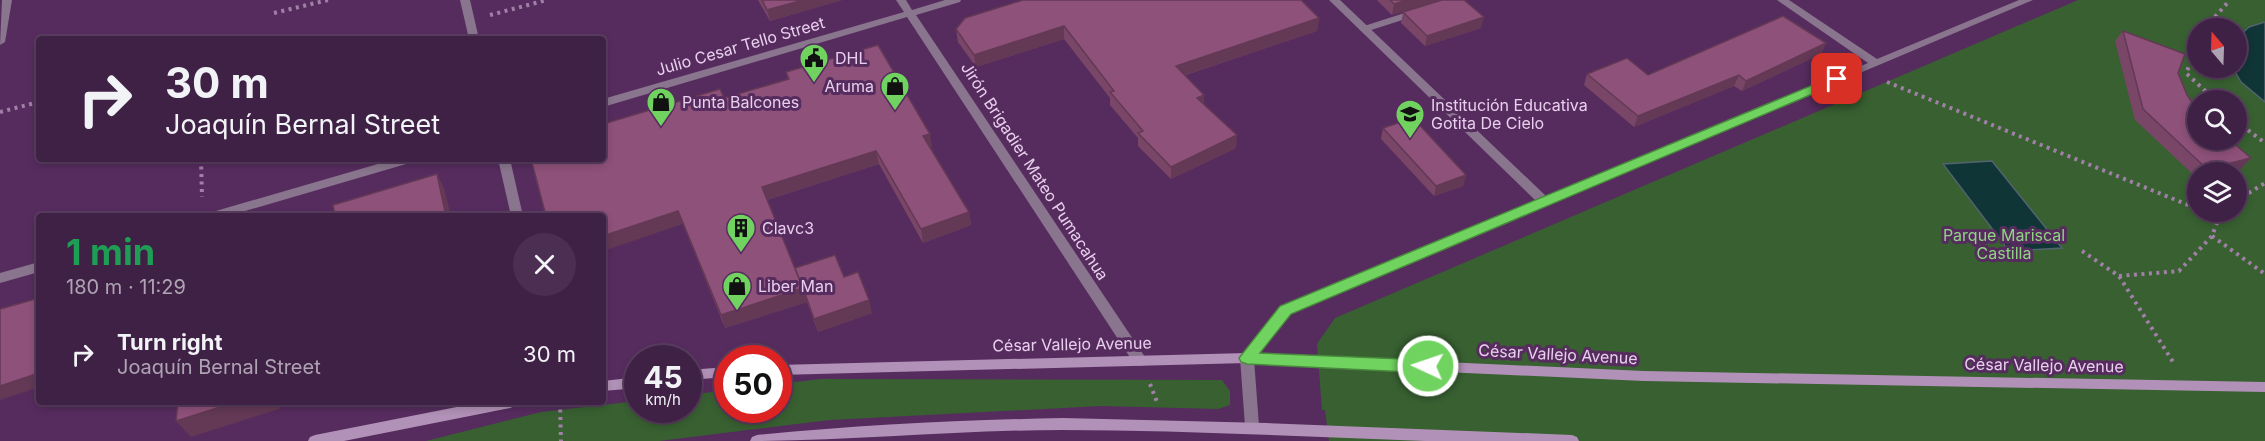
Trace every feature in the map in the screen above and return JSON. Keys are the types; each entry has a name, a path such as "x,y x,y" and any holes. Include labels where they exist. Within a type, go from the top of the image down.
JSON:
{"main road":[{"name":"César Vallejo Avenue","path":"792,369 1247,358 1644,376 2265,387"},
{"path":"606,387 624,384"},
{"path":"315,441 495,405"},
{"path":"757,441 831,432 957,425 1166,425 1252,426 1572,441"}],"street":[{"path":"0,42 7,0"},
{"path":"465,0 473,36"},
{"name":"Jirón Brigadier Mateo Pumacahua","path":"901,0 1140,361"},
{"name":"Julio Cesar Tello Street","path":"606,102 956,0"},
{"path":"1334,0 1544,201"},
{"path":"1782,0 1875,63"},
{"path":"1252,426 1247,358 1286,310 2028,0"},
{"path":"1365,29 1433,7"},
{"path":"223,213 399,162"},
{"path":"505,162 516,213"},
{"path":"0,278 36,268"}],"path":[{"path":"274,14 328,0"},
{"path":"470,20 547,0"},
{"path":"2214,18 2230,0"},
{"path":"1858,70 2187,205"},
{"path":"2191,78 2204,90"},
{"path":"0,112 36,103"},
{"path":"2247,131 2265,143"},
{"path":"201,162 202,205"},
{"path":"2247,194 2265,183"},
{"path":"2119,276 2179,271 2212,236 2217,222"},
{"path":"2212,236 2265,274"},
{"path":"2082,251 2119,276 2188,385"},
{"path":"1140,361 1166,425"},
{"path":"560,405 561,441"}],"green space":[{"name":"Parque Mariscal Castilla","path":"2078,0 2265,0 2265,441 1329,441 1325,410 1322,410 1317,344 1335,318"},
{"path":"821,379 1222,380 1230,391 1230,405 1218,409 1101,406 830,420 659,441 426,441 541,412 624,402 624,423 702,423 702,393 714,392 714,423 792,423 792,382"}],"shaded area":[{"path":"2265,22 2265,102 2239,78 2247,78 2247,29"},
{"path":"1992,161 2062,248 2009,251 1943,164"}],"building":[{"path":"762,0 803,0 767,10"},
{"path":"1023,0 1301,0 1319,18 1176,66 1204,95 1197,98 1237,135 1171,167 1138,133 1143,131 1110,92 1114,91 1064,26 974,55 956,29 965,18"},
{"path":"1390,0 1407,0 1394,4"},
{"path":"1442,0 1464,0 1484,17 1427,36 1403,12"},
{"path":"1783,16 1826,43 1746,81 1739,75 1638,116 1587,74 1627,58 1648,75"},
{"path":"2123,31 2185,54 2178,73 2187,95 2187,150 2242,150 2251,158 2235,162 2200,162 2143,109"},
{"path":"878,45 930,134 923,136 969,212 921,229 876,151 762,187 802,286 795,268 835,255 844,277 858,272 869,300 814,319 803,288 721,315 678,211 606,235 606,213 545,213 532,162 606,162 606,123 720,89 724,98 789,79 786,72"},
{"path":"1413,118 1466,175 1436,186 1383,128"},
{"path":"437,174 445,213 334,213 333,205"},
{"path":"36,299 36,374 0,386 0,309"},
{"path":"178,405 227,405 176,421"}],"place":[{"name":"DHL","path":"814,84"},
{"name":"Aruma","path":"895,112"},
{"name":"Punta Balcones","path":"661,128"},
{"name":"Institución Educativa Gotita De Cielo","path":"1410,140"},
{"name":"Clavc3","path":"741,254"},
{"name":"Liber Man","path":"737,312"}],"route":[{"path":"1428,366 1247,358 1286,310 1837,79"}]}
